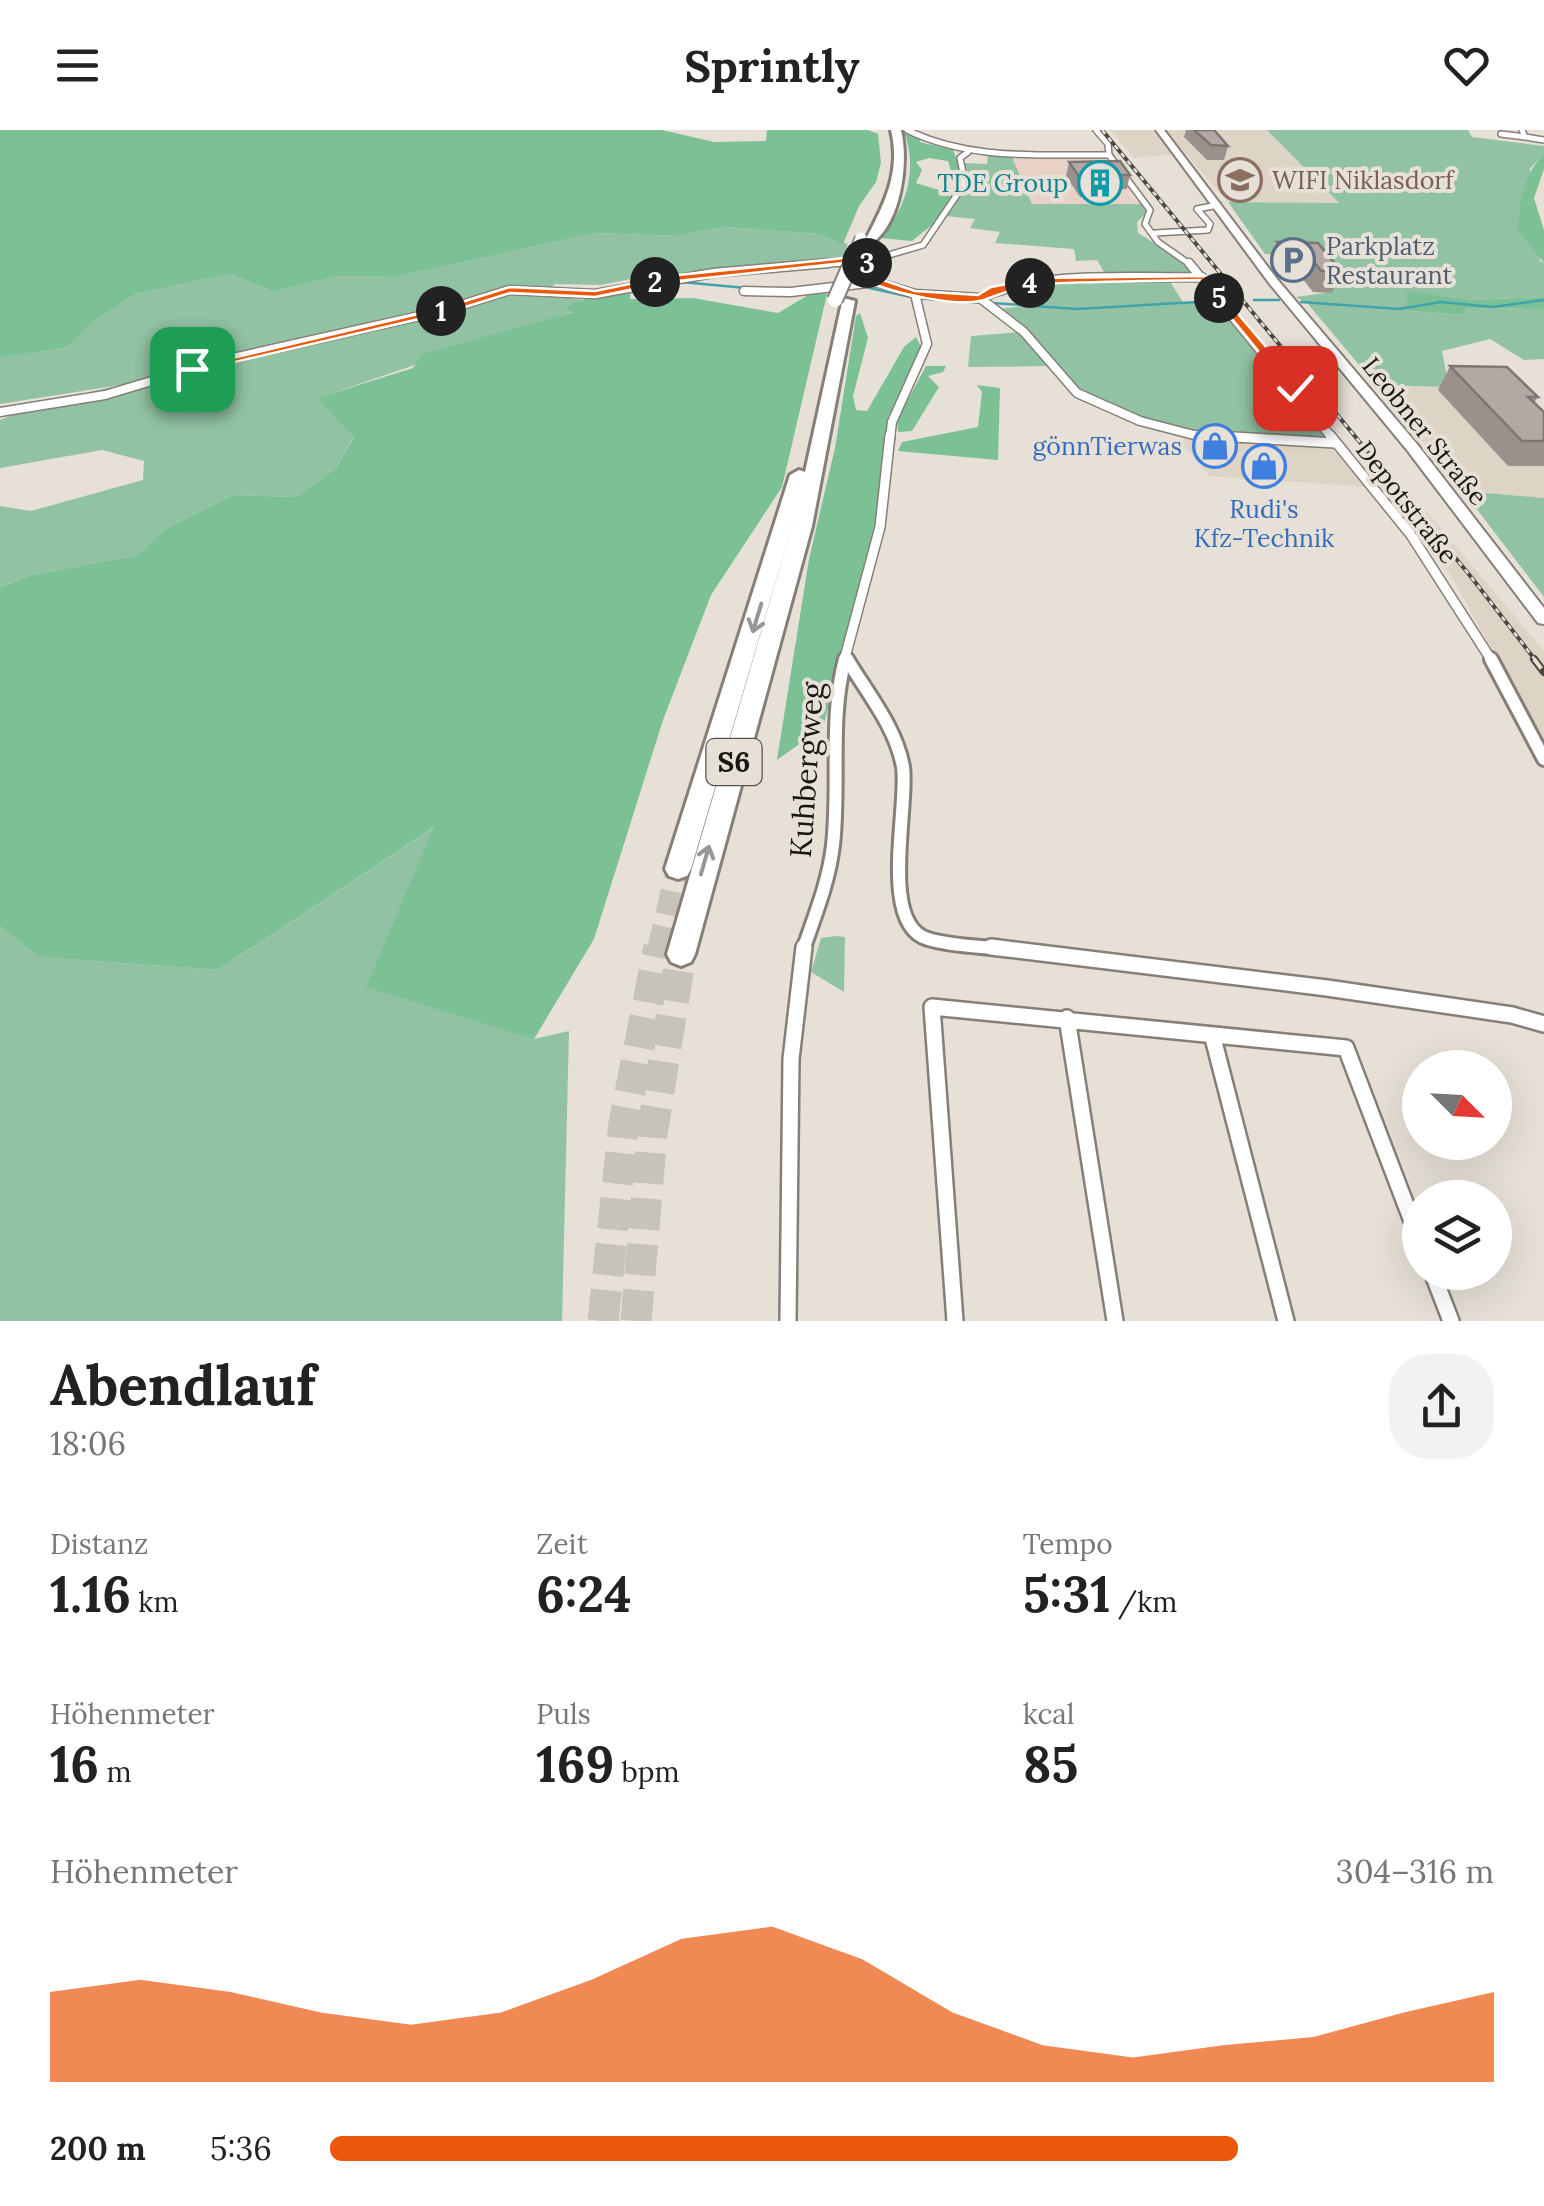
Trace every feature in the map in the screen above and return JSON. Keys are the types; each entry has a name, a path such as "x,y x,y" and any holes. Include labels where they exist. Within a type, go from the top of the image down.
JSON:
{"highway":[{"name":"S6","path":"678,869 787,525 842,301 891,175 893,135"},
{"name":"S6","path":"681,954 803,526 842,301"}],"main road":[{"name":"Leobner Straße","path":"1160,130 1271,278 1412,446 1544,619"}],"street":[{"path":"907,130 934,143 968,152 1108,155 1108,144 1096,130"},
{"path":"1501,134 1524,134 1544,140"},
{"path":"0,412 116,392 214,362 446,310 510,290 595,294 713,273 786,269 844,260 865,262 912,251 927,240 965,183 960,158 968,152"},
{"name":"Depotstraße","path":"1108,155 1150,210 1145,224 1158,242 1185,257 1295,388 1434,566 1505,681 1544,760"},
{"path":"1155,233 1208,230 1210,224 1197,209 1218,206"},
{"path":"865,262 871,266 876,282"},
{"path":"744,291 791,292 876,282 914,294 980,298 994,290 1039,281 1202,278"},
{"name":"Kuhbergweg","path":"788,1321 791,1059 802,956 827,879 833,843 836,692 880,527 892,422 920,366 926,344 914,294"},
{"path":"980,298 1024,332 1070,387 1114,411 1174,432 1335,444"},
{"path":"845,656 903,765 901,902 910,926 924,939 1327,988 1512,1015 1544,1024"},
{"path":"955,1321 932,1007 1067,1018 1213,1038 1346,1048 1402,1195"},
{"path":"1067,1018 1115,1321"},
{"path":"1213,1038 1286,1321"},
{"path":"1439,1290 1451,1321"}],"shaded area":[{"path":"1110,130 1267,130 1340,204 1228,202 1185,153 1134,158"},
{"path":"1011,155 1102,156 1107,159 1104,163 1117,169 1134,190 1128,193 1131,197 1143,204 1032,204"},
{"path":"1376,385 1496,388 1544,437 1544,498 1463,491"},
{"path":"1185,436 1330,447 1367,487 1210,476 1180,441"},
{"path":"1406,511 1428,513 1544,651 1544,741 1449,573"}],"green space":[{"path":"0,130 662,130 714,142 766,141 767,130 868,130 878,134 881,163 876,182 859,206 843,244 819,234 726,227 677,236 595,233 396,277 338,276 273,292 231,274 136,294 90,324 68,347 0,358"},
{"path":"1267,130 1468,130 1472,137 1544,146 1544,153 1530,169 1540,261 1544,263 1544,297 1471,300 1406,292 1409,311 1465,315 1467,308 1544,309 1544,359 1524,360 1490,339 1442,351 1449,387 1376,385 1308,304 1296,297 1331,292 1314,255 1265,254 1228,202 1339,203"},
{"path":"904,131 921,137 920,142 953,150 964,179 943,216 912,241 880,238 897,214 907,188 908,145","holes":["929,158 948,161 956,188 938,195 939,190 916,183 922,170 916,162"]},
{"path":"988,153 1011,155 1032,204 1143,204 1146,213 1137,222 1138,233 1185,262 1196,275 1107,277 1097,260 1076,261 1074,249 995,243 1000,232 970,228 975,219 946,216 968,181 964,163 987,164"},
{"path":"1544,153 1544,169 1534,198 1544,230 1544,263 1518,230 1524,188"},
{"path":"726,227 819,234 848,244 841,260 678,277 641,277 600,285 555,284 550,289 504,286 441,307 133,383 0,404 0,358 68,347 90,324 136,294 231,274 273,292 338,276 396,277 595,233 677,236"},
{"path":"1169,280 1183,302 1219,303 1306,409 1324,438 1316,441 1220,435 1162,426 1080,392 999,309 1033,305 1029,287 1039,282"},
{"path":"631,289 630,299 693,298 778,313 810,294 827,294 782,487 711,595 663,720 594,939 534,1039 366,987 434,827 218,970 40,957 0,926 0,587 32,575 138,555 165,529 233,495 297,497 336,468 354,437 317,398 413,368 423,354 573,312 565,307 584,300 583,297"},
{"path":"512,291 585,300 567,308 574,311 318,398 354,436 336,468 297,497 233,495 165,529 138,555 32,575 0,587 0,506 31,511 143,480 144,461 102,450 0,468 0,420 25,410"},
{"path":"1406,291 1471,300 1544,297 1544,309 1467,308 1465,315 1408,311"},
{"path":"860,313 868,338 853,396 856,410 867,411 904,347 916,337 921,347 917,366 888,417 876,526 823,727 777,760 809,559 835,448 856,316"},
{"path":"1021,332 1048,366 968,367 971,336"},
{"path":"926,366 946,366 943,372 928,376 939,387 912,431 898,432 897,420"},
{"path":"977,385 1000,388 998,460 898,451 902,442 978,427 982,392"},
{"path":"1463,491 1544,498 1544,597"},
{"path":"436,826 534,1039 569,1031 562,1321 0,1321 0,926 41,957 218,970"},
{"path":"845,937 844,992 811,972 821,938"}],"building":[{"path":"1194,130 1214,130 1228,146 1211,145"},
{"path":"1120,161 1130,175 1092,175 1097,182 1083,182 1069,162"},
{"path":"1277,242 1318,243 1341,271 1321,271 1310,256 1286,253"},
{"path":"1450,366 1507,367 1538,397 1528,397 1544,412 1544,441 1522,441"}],"waterway":[{"path":"681,282 746,288"},
{"path":"515,287 540,288"},
{"path":"865,287 911,297"},
{"path":"481,295 505,288"},
{"path":"918,298 982,303"},
{"path":"1254,300 1279,300"},
{"path":"1301,302 1399,309 1441,302 1492,307 1544,300"},
{"path":"992,303 1077,309 1214,301"},
{"path":"84,395 123,386"},
{"path":"0,408 69,397"}],"tunnel":[{"path":"659,950 678,869"},
{"path":"603,1321 624,1123 659,947"},
{"path":"636,1321 652,1134 681,954"}],"railway":[{"path":"1102,130 1536,661"},
{"path":"1534,659 1544,672"}],"place":[{"name":"WIFI Niklasdorf","path":"1240,180"},
{"name":"TDE Group","path":"1100,183"},
{"name":"Parkplatz Restaurant","path":"1293,260"},
{"name":"gönnTierwas","path":"1215,446"},
{"name":"Rudi's Kfz-Technik","path":"1264,466"}],"route":[{"path":"192,369 446,310 510,290 595,294 668,279 844,260 865,262 871,266 876,282 914,294 980,298 994,290 1039,281 1202,278 1295,388"}]}
